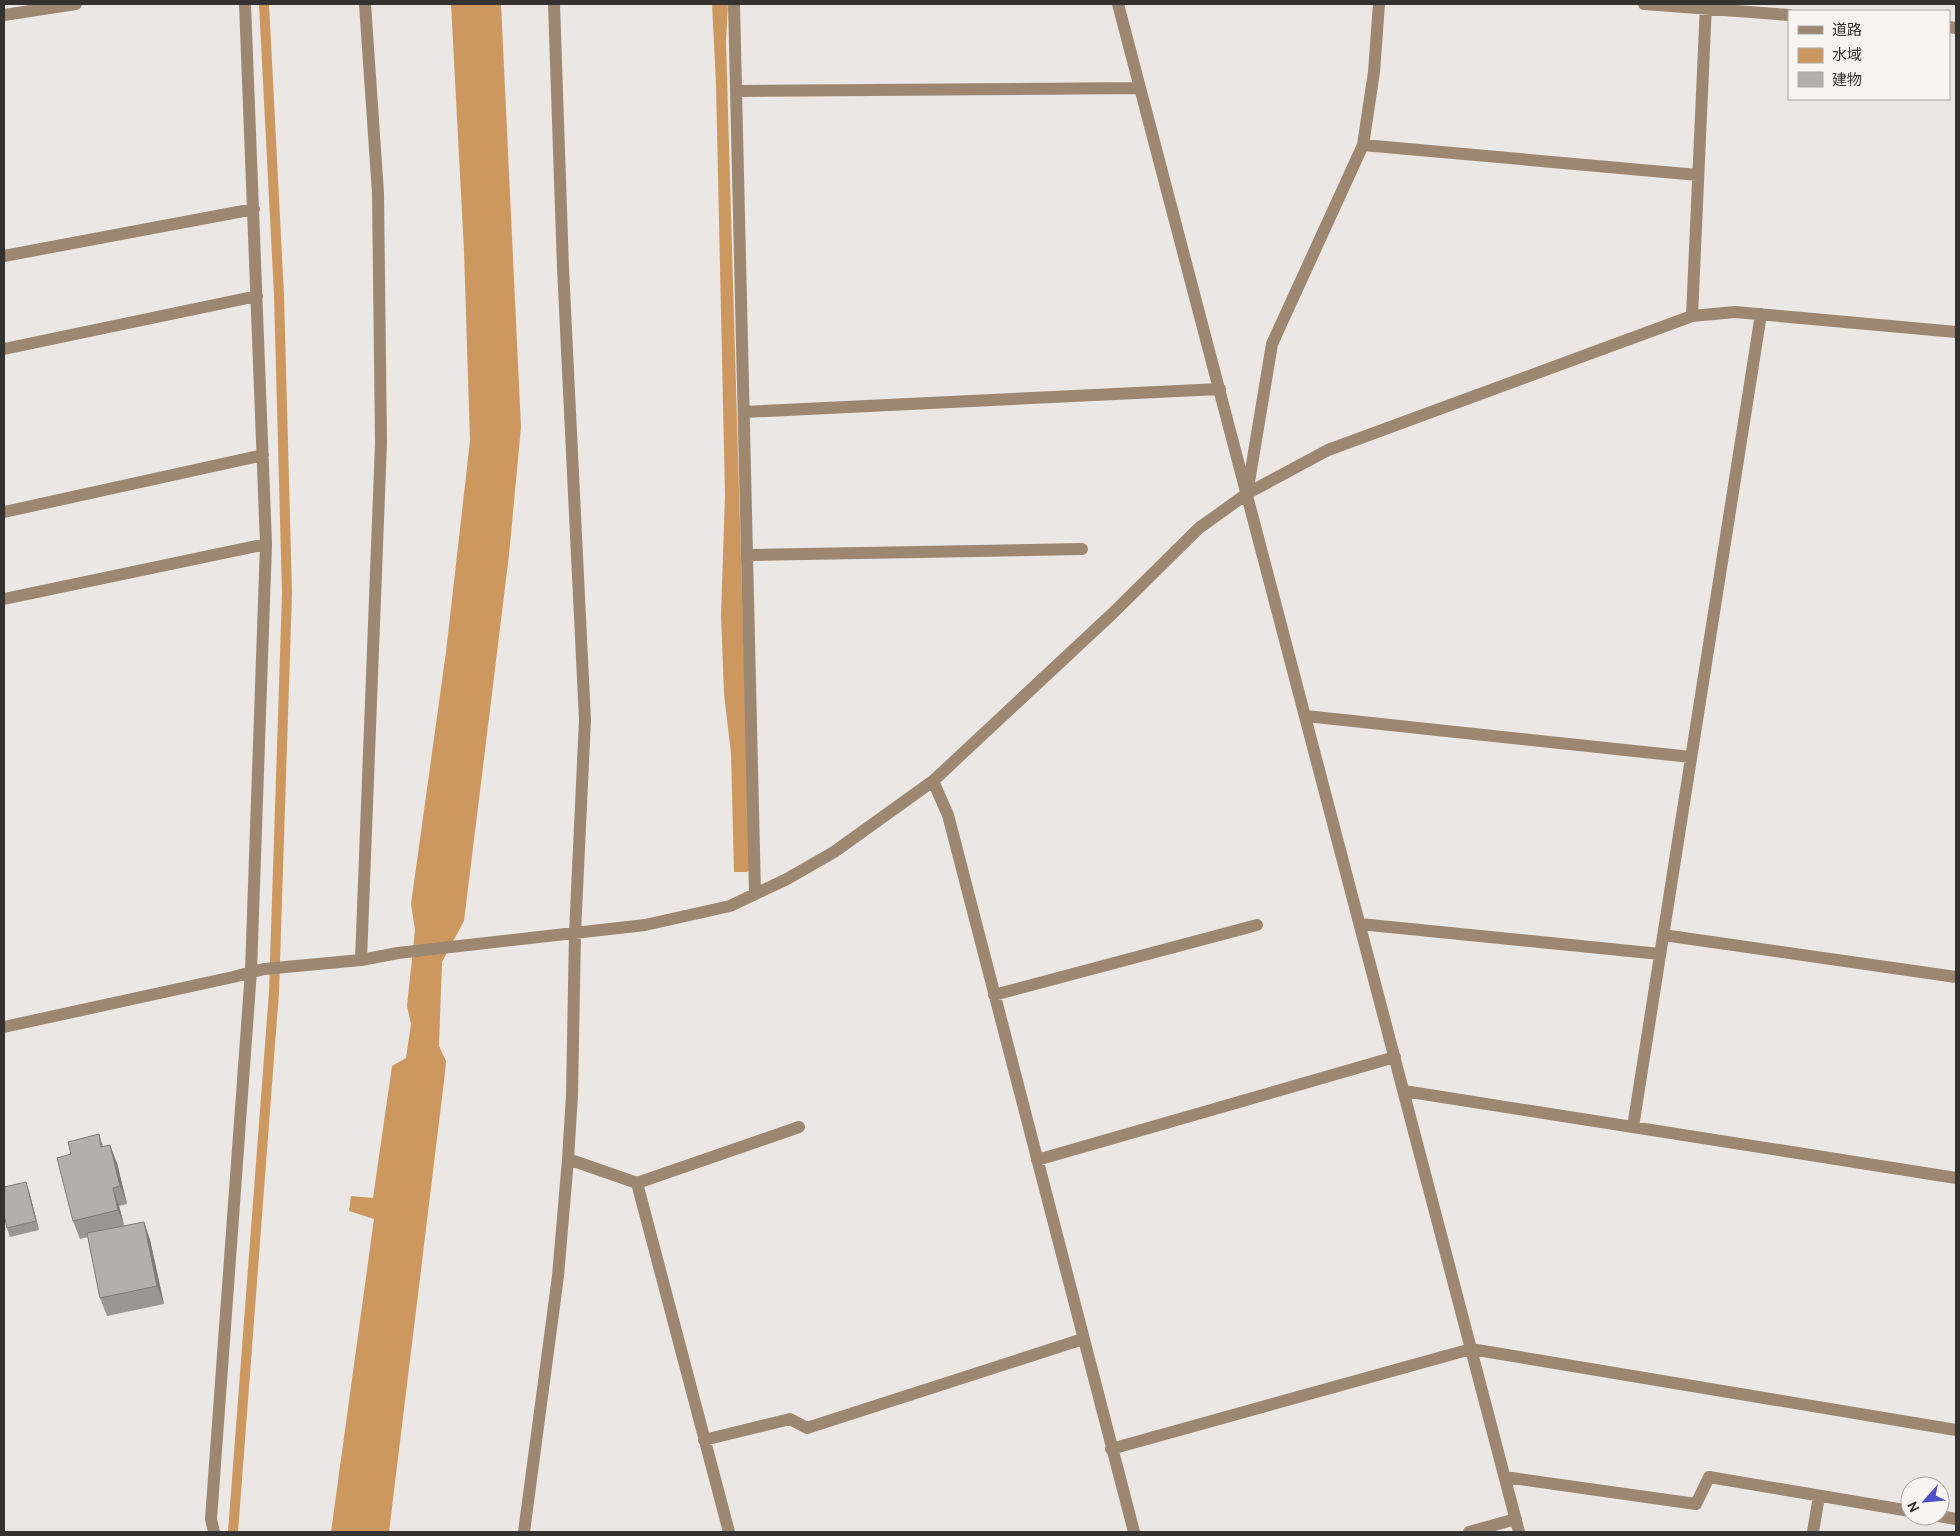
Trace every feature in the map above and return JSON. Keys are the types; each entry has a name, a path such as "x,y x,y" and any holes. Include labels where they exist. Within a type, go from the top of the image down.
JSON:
{"street":[{"path":"4,15 76,4"},
{"path":"214,1532 212,1520 250,971 266,544 245,4"},
{"path":"361,960 381,443 378,193 365,4"},
{"path":"524,1532 558,1276 568,1159 572,1095 575,933 585,720 563,268 554,4"},
{"path":"734,4 755,894"},
{"path":"1118,4 1520,1532"},
{"path":"1248,493 1272,344 1362,145 1374,72 1378,4"},
{"path":"1644,4 1706,6 1788,15"},
{"path":"1692,316 1706,6"},
{"path":"736,91 1140,88"},
{"path":"1362,145 1698,175"},
{"path":"4,256 254,209"},
{"path":"4,349 257,296"},
{"path":"4,1027 233,977 264,968 361,960 398,953 464,947 645,924 730,906 787,879 834,852 933,781 1113,613 1200,528 1248,493 1328,450 1692,316 1735,312 1956,332"},
{"path":"1633,1127 1761,314"},
{"path":"744,412 1220,389"},
{"path":"4,512 264,456"},
{"path":"4,599 266,544"},
{"path":"747,555 1082,549"},
{"path":"1306,716 1691,757"},
{"path":"933,781 948,815 1134,1532"},
{"path":"1360,924 1660,954"},
{"path":"994,995 1257,925"},
{"path":"1663,935 1956,977"},
{"path":"1037,1160 1395,1057"},
{"path":"1404,1091 1956,1178"},
{"path":"568,1159 636,1182 799,1127"},
{"path":"636,1182 729,1532"},
{"path":"704,1440 790,1419 807,1428 1083,1339"},
{"path":"1111,1449 1471,1349 1956,1430"},
{"path":"1505,1477 1696,1504 1710,1477 1900,1509"},
{"path":"1813,1532 1819,1496"},
{"path":"1469,1532 1516,1519"}],"water":[{"path":"451,4 501,4 521,427 509,555 464,921 442,962 439,1046 446,1061 445,1073 389,1532 331,1532 374,1219 349,1211 351,1196 373,1198 392,1066 406,1058 411,1024 407,1006 415,930 411,904 446,652 470,441 464,251"},
{"path":"712,4 728,4 726,42 750,869 747,872 734,872 731,753 724,694 721,615 725,495 716,84"}],"building":[{"path":"99,1134 101,1147 110,1145 120,1186 113,1188 118,1210 73,1221 57,1158 71,1154 68,1142"},
{"path":"26,1182 36,1221 7,1228 4,1215 4,1187"},
{"path":"144,1222 157,1286 100,1298 87,1233"}],"waterway":[{"path":"233,1532 274,992 287,593 279,295 264,4"}]}
